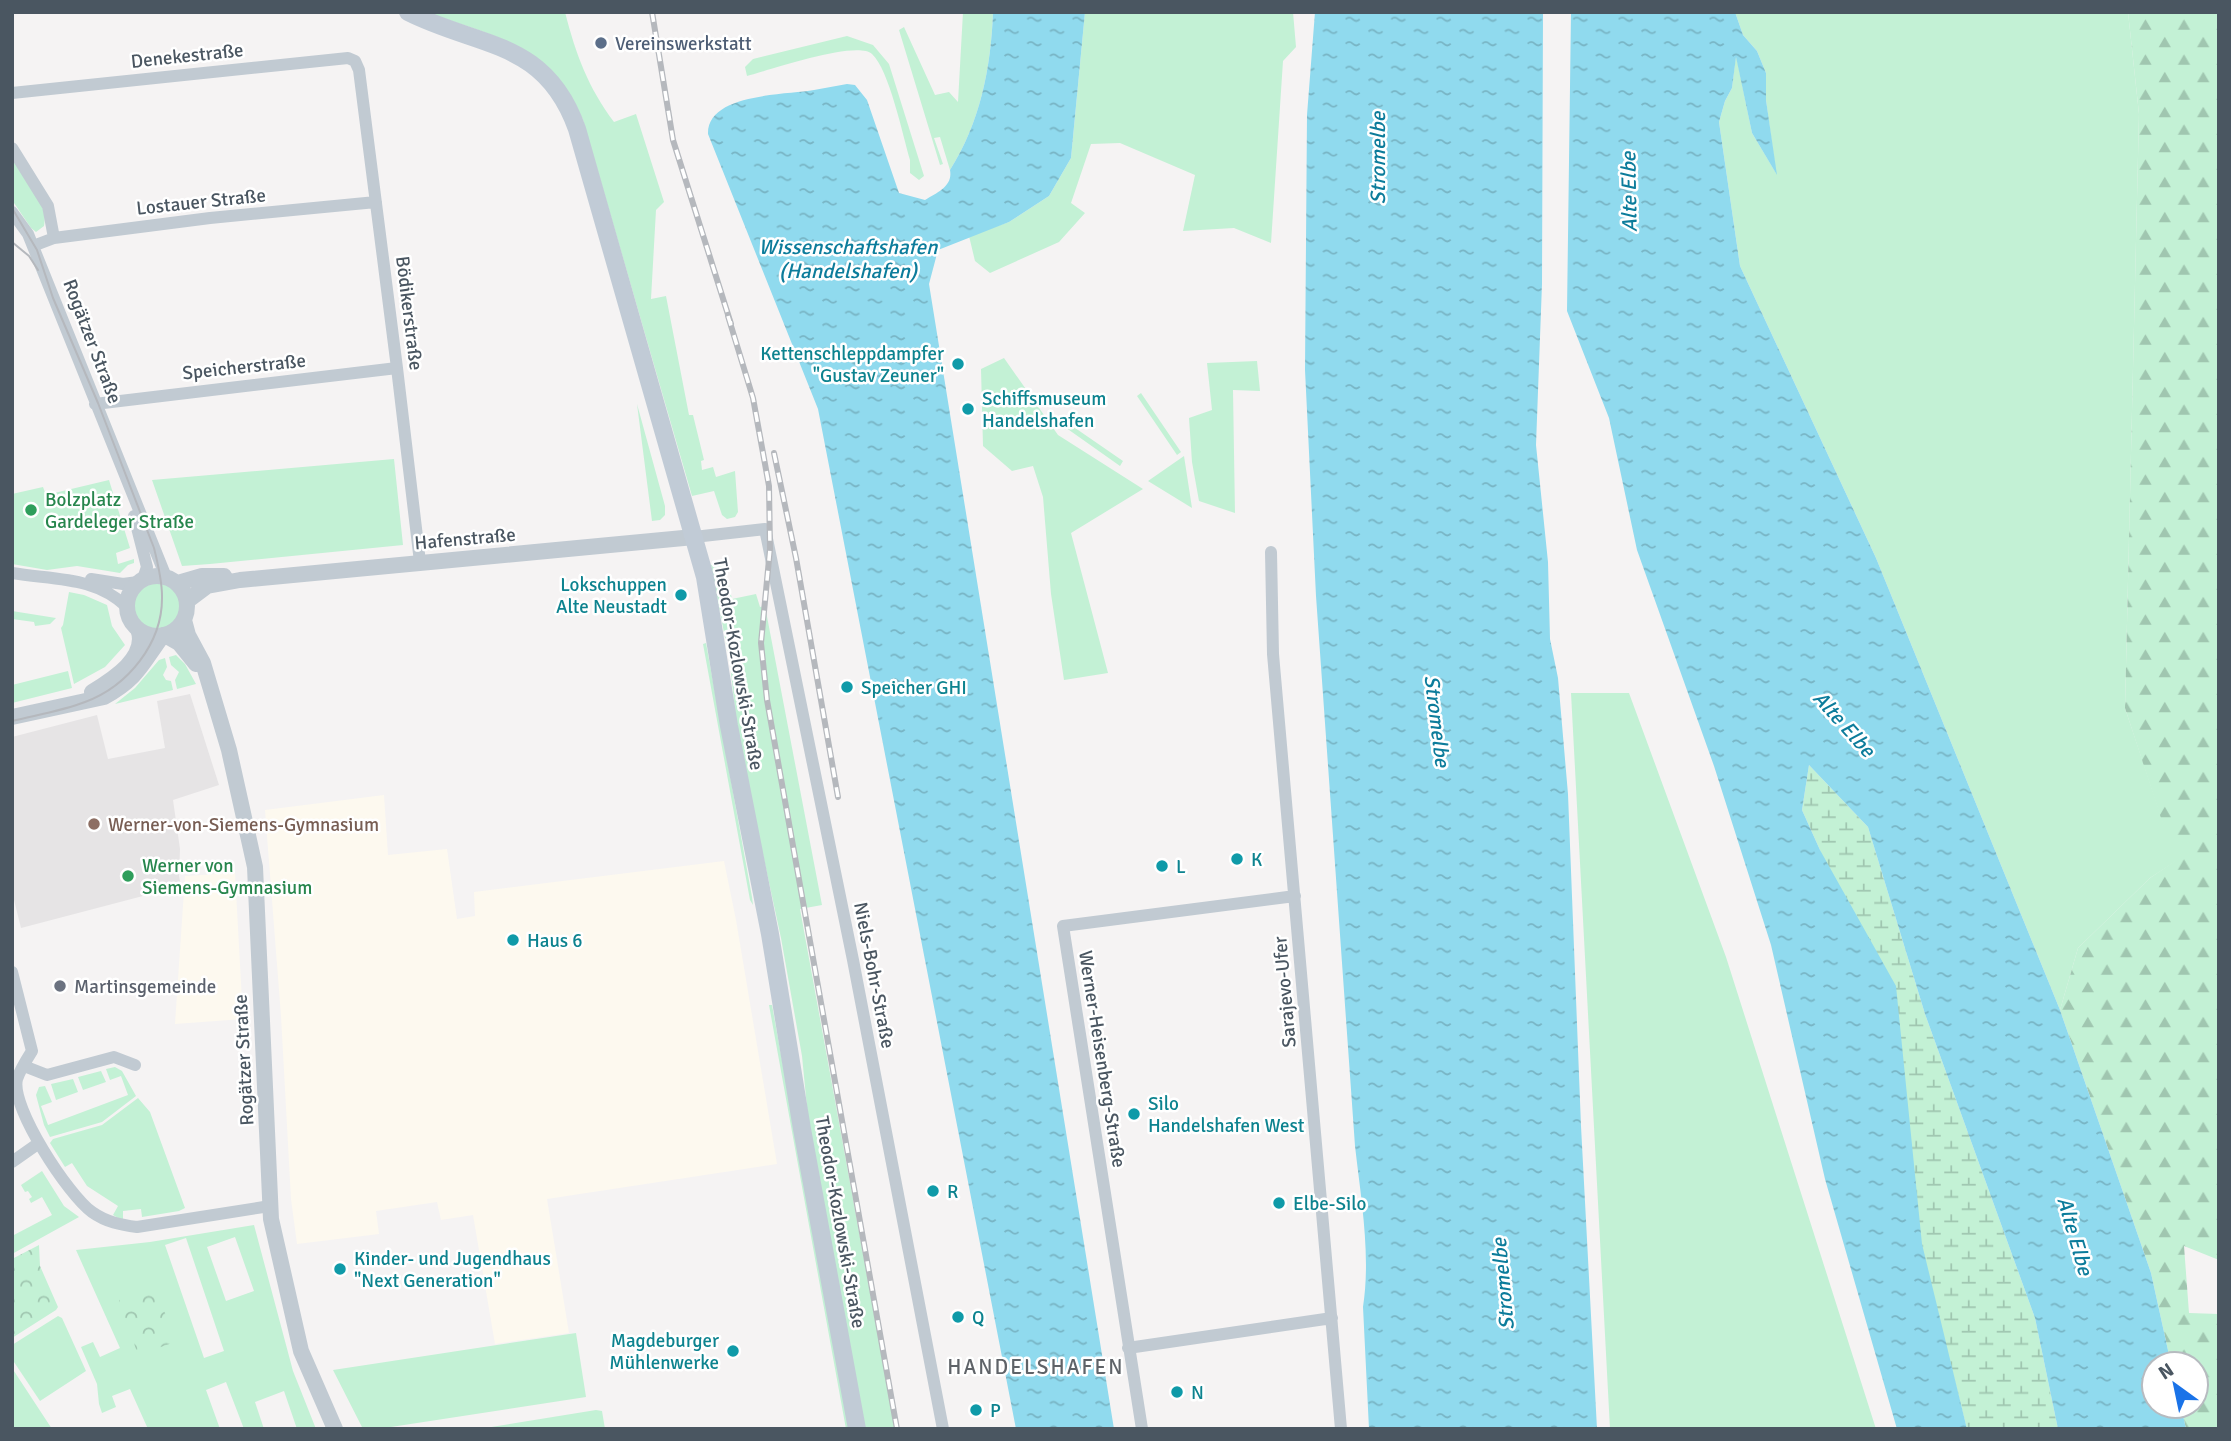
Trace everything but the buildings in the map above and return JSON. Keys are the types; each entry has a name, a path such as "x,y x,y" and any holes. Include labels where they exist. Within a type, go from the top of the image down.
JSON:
{"main road":[{"name":"Theodor-Kozlowski-Straße","path":"408,12 519,55 544,74 563,98 577,129 705,577 729,726 770,934 802,1129 858,1429"}],"street":[{"name":"Denekestraße","path":"12,93 348,58 355,61 359,69"},
{"name":"Bödikerstraße","path":"359,69 420,562"},
{"path":"12,148 48,206 54,237"},
{"name":"Lostauer Straße","path":"33,246 54,237 376,202"},
{"name":"Rogätzer Straße","path":"12,212 33,246 128,488 172,580"},
{"name":"Speicherstraße","path":"95,404 397,368"},
{"name":"Rogätzer Straße","path":"128,488 137,535 147,567 141,580"},
{"name":"Niels-Bohr-Straße","path":"694,537 765,529 853,960 943,1429"},
{"name":"Hafenstraße","path":"187,601 207,586 240,580 694,537"},
{"name":"Sarajevo-Ufer","path":"1271,552 1273,654 1341,1429"},
{"path":"12,573 67,579 102,589 127,607"},
{"path":"67,579 83,577 123,584 155,575 172,580 187,601 184,620 178,628 164,635 149,635 138,629 130,620 127,607 130,593 141,580"},
{"name":"Hafenstraße","path":"172,580 218,575 240,580"},
{"name":"Rogätzer Straße","path":"184,620 188,635 203,663 232,765 256,882 270,1206 279,1255 301,1351 335,1429"},
{"path":"65,705 100,687 122,670 137,653 141,637 138,629"},
{"path":"12,718 104,697 121,687 142,668 164,635"},
{"name":"Rogätzer Straße","path":"164,635 178,643 189,654 209,684"},
{"name":"Werner-Heisenberg-Straße","path":"1142,1429 1063,926 1295,896"},
{"path":"12,971 32,1051 16,1081 22,1109 39,1143 70,1190 92,1212 117,1225 137,1227 270,1206"},
{"path":"24,1066 47,1075 114,1057 135,1065"},
{"path":"12,1162 39,1143"},
{"path":"1128,1348 1332,1318"}],"shaded area":[{"name":"Werner-von-Siemens-Gymnasium","path":"190,694 219,785 173,800 180,849 181,886 21,928 12,892 12,737 97,715 108,759 165,748 157,701"},
{"path":"384,795 388,855 447,849 457,919 475,916 474,892 724,861 777,1164 547,1199 569,1333 495,1344 473,1215 441,1220 437,1202 376,1211 379,1234 297,1244 291,1199 281,1016 265,810"},
{"path":"235,873 243,1019 175,1024 185,876"}],"green space":[{"path":"427,12 565,12 584,70 614,122 636,114 664,202 656,210 651,299 666,296 689,415 693,415 704,460 701,461 702,470 713,467 716,477 735,471 738,512 735,517 727,519 722,515 714,491 692,496 583,120 570,94 555,74 519,47"},
{"path":"963,12 993,12 992,33 990,54 976,114 950,170 940,137 934,138 943,164 940,165 899,30 904,27 935,95 949,92 958,102"},
{"path":"1085,12 1293,12 1296,47 1283,61 1271,243 1234,228 1183,231 1195,175 1120,143 1091,144 1071,203 1085,213 1059,242 990,273 975,261 969,236 1009,222 1049,196 1071,158"},
{"path":"1735,12 2128,12 2139,114 2125,708 2176,861 2150,878 2078,948 2060,1010 1876,558 1740,266 1719,122 1732,88 1736,55 1752,133 1776,173 1766,100 1766,73 1757,51 1743,35"},
{"path":"2128,12 2219,12 2219,1260 2184,1246 2189,1313 2219,1314 2219,1429 2186,1429 2184,1420 2210,1420 2210,1350 2168,1350 2151,1273 2060,1010 2078,948 2150,878 2175,861 2125,708 2139,114"},
{"path":"847,36 873,45 889,64 924,176 919,180 910,173 910,160 895,104 884,74 872,54 863,51 831,53 747,76 745,67 753,59"},
{"path":"12,158 43,208 44,226 36,232 12,200"},
{"path":"1004,358 1058,435 1143,489 1071,533 1108,673 1064,680 1051,594 1043,497 1033,466 1012,471 983,446 981,369"},
{"path":"1257,361 1260,391 1233,390 1235,513 1199,501 1192,462 1189,418 1212,410 1207,363"},
{"path":"1141,393 1181,452 1177,455 1137,396"},
{"path":"637,404 665,506 665,515 660,520 652,521"},
{"path":"1065,421 1123,461 1120,466 1062,425"},
{"path":"1184,456 1192,508 1148,481"},
{"path":"394,459 403,545 210,564 182,566 152,480"},
{"path":"109,480 130,548 116,553 118,564 134,559 134,563 120,573 77,566 47,570 12,564 12,494 43,487 46,495"},
{"path":"723,561 732,599 756,594 760,607 765,606 822,905 800,909 895,1429 864,1429 809,1128 802,1056 781,938 738,739 730,664 711,565"},
{"path":"158,582 175,589 182,606 175,623 158,630 141,623 134,606 141,589"},
{"path":"69,592 107,605 112,626 125,645 105,667 74,684 61,628"},
{"path":"12,611 56,618 50,624 35,626 34,622 12,619"},
{"path":"706,643 753,905 703,644"},
{"path":"176,655 185,664 196,684 177,689 175,680 179,672 171,665 169,657"},
{"path":"165,658 167,667 163,675 166,680 171,681 173,690 115,704 135,688 159,660"},
{"path":"68,671 72,688 12,703 12,685"},
{"path":"1571,693 1629,693 1726,957 1876,1429 1610,1429"},
{"path":"1809,765 1868,827 1925,1014 2035,1318 2058,1429 1967,1429 1820,850 1802,810"},
{"path":"769,1005 772,1005 849,1429 846,1429"},
{"path":"115,1067 122,1071 136,1096 102,1122 50,1137 36,1095 39,1087 45,1086 52,1102 41,1106 48,1125 128,1095 121,1076 110,1080 106,1069"},
{"path":"101,1071 106,1082 83,1090 78,1077"},
{"path":"73,1079 78,1092 56,1100 51,1084"},
{"path":"138,1098 150,1112 185,1208 142,1217 141,1209 123,1211 123,1221 113,1215 118,1206 87,1186 72,1163 65,1167 50,1143 53,1139 102,1125"},
{"path":"42,1171 64,1206 79,1217 12,1254 12,1236 52,1215 42,1197 31,1203 29,1199 32,1197 21,1185"},
{"path":"254,1225 293,1371 316,1429 297,1429 284,1391 255,1402 264,1429 244,1429 226,1382 206,1390 220,1429 148,1429 130,1389 112,1396 116,1407 102,1413 97,1384 81,1347 93,1342 100,1357 120,1348 76,1250 150,1242","holes":["235,1237 254,1291 226,1301 207,1247","186,1238 224,1351 204,1358 165,1245"]},
{"path":"39,1245 40,1266 58,1307 12,1338 12,1259"},
{"path":"156,1287 175,1342 138,1355 119,1300"},
{"path":"58,1316 62,1318 86,1371 40,1401 12,1359 12,1345"},
{"path":"576,1333 586,1397 378,1429 363,1429 333,1370"},
{"path":"12,1368 52,1429 12,1429"},
{"path":"602,1411 605,1429 479,1429"}],"water":[{"name":"Wissenschaftshafen (Handelshafen)","path":"993,12 1085,12 1071,158 1049,196 1009,222 938,250 929,284 1114,1429 1016,1429 818,409 708,134 711,121 720,111 734,103 768,95 855,85 867,100 899,193 925,200 947,184 950,170 976,114 990,54"},
{"name":"Stromelbe","path":"1315,12 1543,12 1542,284 1536,445 1548,562 1550,639 1558,678 1568,794 1581,1126 1597,1429 1369,1429 1363,1307 1366,1247 1355,1146 1316,596 1305,370 1307,115"},
{"name":"Alte Elbe","path":"1571,12 1735,12 1743,35 1757,51 1766,73 1766,100 1777,175 1752,133 1736,57 1732,88 1719,122 1740,266 1876,558 2060,1010 2151,1273 2168,1350 2140,1350 2140,1420 2184,1420 2186,1429 2058,1429 2035,1318 1925,1014 1868,827 1809,765 1802,810 1820,850 1896,986 1922,1244 1967,1429 1897,1429 1825,1179 1771,945 1714,766 1637,550 1609,418 1567,311"}],"tram line":[{"path":"12,208 37,250 53,298 98,403 154,548 162,596 156,630 140,661 129,674 101,695 76,705 12,721"},
{"path":"12,242 29,256 38,270"}],"railway":[{"path":"652,12 673,140 731,324"},
{"path":"728,316 753,398 769,486 770,549 761,643 767,700 897,1429"},
{"path":"774,453 796,558 838,797"}],"place":[{"name":"Vereinswerkstatt","path":"601,43"},
{"name":"Kettenschleppdampfer \"Gustav Zeuner\"","path":"958,364"},
{"name":"Schiffsmuseum Handelshafen","path":"968,409"},
{"name":"Bolzplatz Gardeleger Straße","path":"31,510"},
{"name":"Lokschuppen Alte Neustadt","path":"681,595"},
{"name":"Speicher GHI","path":"847,687"},
{"name":"Werner-von-Siemens-Gymnasium","path":"94,824"},
{"name":"K","path":"1237,859"},
{"name":"L","path":"1162,866"},
{"name":"Werner von Siemens-Gymnasium","path":"128,876"},
{"name":"Haus 6","path":"513,940"},
{"name":"Martinsgemeinde","path":"60,986"},
{"name":"Silo Handelshafen West","path":"1134,1114"},
{"name":"R","path":"933,1191"},
{"name":"Elbe-Silo","path":"1279,1203"},
{"name":"Kinder- und Jugendhaus \"Next Generation\"","path":"340,1269"},
{"name":"Q","path":"958,1317"},
{"name":"Magdeburger Mühlenwerke","path":"733,1351"},
{"name":"N","path":"1177,1392"},
{"name":"P","path":"976,1410"}],"district":[{"name":"HANDELSHAFEN","path":"1036,1367"}]}
